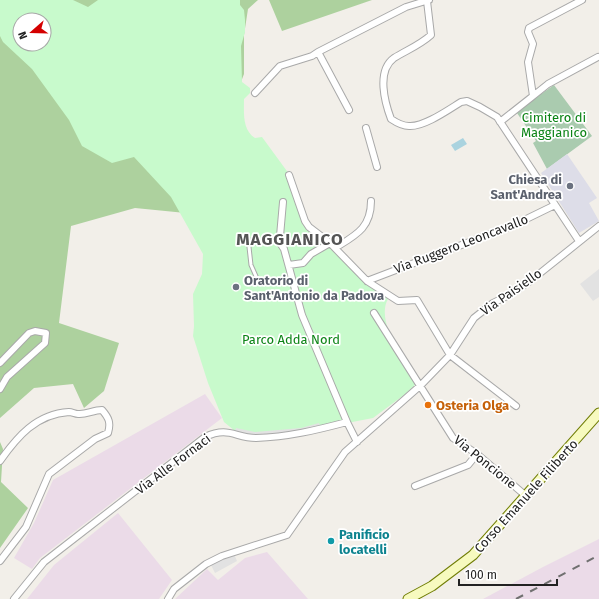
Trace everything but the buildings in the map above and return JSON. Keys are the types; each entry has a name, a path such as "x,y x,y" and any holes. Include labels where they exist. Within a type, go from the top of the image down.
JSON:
{"main road":[{"name":"Corso Emanuele Filiberto","path":"408,599 432,586 468,560 599,413"}],"street":[{"path":"255,93 280,66 312,56 406,7 428,0 431,35 423,42 394,58 388,64 384,79 384,95 391,119 401,125 419,125 461,102 467,101 497,118 579,241"},
{"path":"533,96 528,62 533,44 528,30 582,0"},
{"path":"318,52 349,110"},
{"path":"500,122 548,84 598,57"},
{"path":"366,128 377,167"},
{"path":"289,175 305,221 309,227 330,243 367,281 398,301 417,300 450,355 516,406"},
{"path":"335,248 358,234 371,215 371,200"},
{"path":"283,202 280,236 304,323 357,442"},
{"name":"Via Ruggero Leoncavallo","path":"367,281 514,225 555,205"},
{"name":"Via Paisiello","path":"168,599 174,589 222,556 287,534 345,452 421,385 450,355 474,318 493,303 509,296 529,282 579,241 598,229"},
{"path":"288,265 304,263 311,254 330,243"},
{"name":"Via Poncione","path":"374,313 421,385 453,438 477,454 526,496"},
{"path":"0,364 29,333 35,331 46,334 45,343 7,377 0,389"},
{"path":"0,462 28,427 50,416 70,412 79,414 94,410 102,410 108,416 110,425 108,432 95,439 49,474 26,527 0,561"},
{"name":"Via Alle Fornaci","path":"14,599 44,562 205,437 216,432 229,432 254,438 301,434 347,422"},
{"path":"415,486 468,464 477,454"}],"lane":[{"path":"248,238 251,265 259,283"}],"shaded area":[{"path":"567,154 597,198 589,203 599,221 579,233 541,173"},
{"path":"599,269 599,297 593,301 580,284"},
{"path":"205,394 222,418 40,558 32,569 14,558 34,523 53,480"},
{"path":"319,423 321,428 301,433 255,436 235,432 236,428 255,432 301,428"},
{"path":"118,513 172,580 159,599 27,599 54,565"},
{"path":"599,539 599,599 483,599 543,567"},
{"path":"267,552 308,599 175,599 207,569 218,580 245,558"},
{"path":"234,554 237,561 215,573 211,565"}],"green space":[{"path":"0,0 258,0 248,9 244,35 244,74 232,105 226,217 135,208 71,226 59,323 119,343 104,391 84,408 73,384 34,388 0,418"},
{"name":"Parco Adda Nord","path":"0,0 73,0 88,7 98,0 240,0 240,5 244,10 245,20 245,32 241,46 242,82 250,88 250,93 244,99 246,126 251,135 255,138 262,137 292,178 307,226 388,299 385,308 385,319 388,330 399,354 416,384 373,418 280,436 252,436 235,431 224,422 208,383 193,336 193,294 202,274 203,254 171,197 134,157 112,163 82,146 69,120 32,69 14,52 52,52 52,12 12,12 12,50 3,42 0,36"},
{"path":"269,0 372,0 282,31"},
{"name":"Cimitero di Maggianico","path":"554,85 592,136 547,169 533,143 536,141 517,113 524,106"},
{"path":"0,442 3,449 1,482 28,508 0,548"}],"water":[{"path":"463,138 467,144 455,151 451,145"}],"railway":[{"path":"516,599 599,555"}],"place":[{"name":"Chiesa di Sant'Andrea","path":"570,186"},
{"name":"Oratorio di Sant'Antonio da Padova","path":"236,287"},
{"name":"Osteria Olga","path":"428,405"},
{"name":"Panificio locatelli","path":"331,541"}],"district":[{"name":"MAGGIANICO","path":"290,239"}]}
